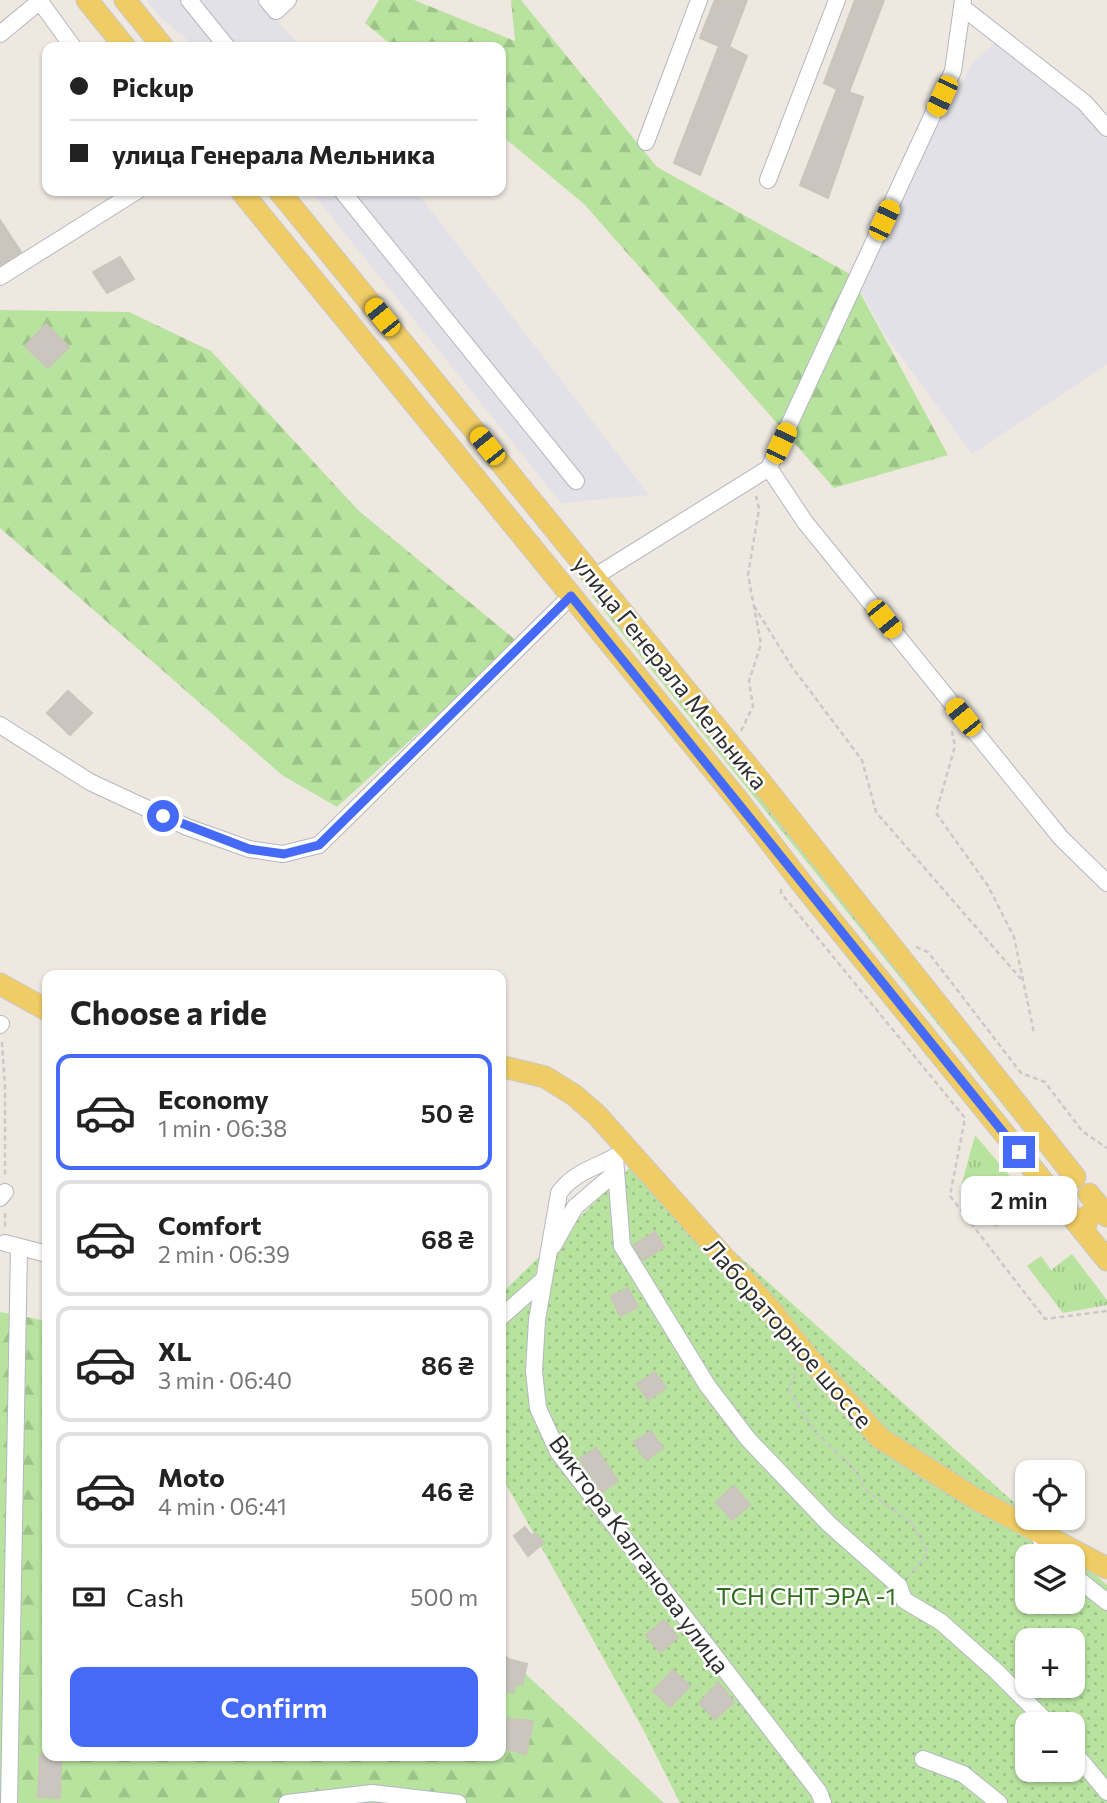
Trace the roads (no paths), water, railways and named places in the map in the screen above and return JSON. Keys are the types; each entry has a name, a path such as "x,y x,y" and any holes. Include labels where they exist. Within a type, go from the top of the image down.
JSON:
{"main road":[{"path":"87,0 121,42"},
{"path":"125,0 159,42"},
{"name":"улица Генерала Мельника","path":"245,196 738,800 781,858 1054,1195"},
{"name":"улица Генерала Мельника","path":"283,196 826,863 1075,1177"},
{"path":"571,596 594,578"},
{"path":"0,984 42,1007"},
{"name":"Лабораторное шоссе","path":"506,1067 545,1077 574,1095 597,1115 620,1160 771,1310 807,1356 880,1437 976,1499 1015,1519"},
{"path":"1035,1172 1054,1174 1058,1167 1058,1156"},
{"path":"1089,1194 1106,1215"},
{"path":"1068,1212 1107,1260"},
{"path":"1084,1232 1088,1216 1095,1213 1106,1215"},
{"name":"Лабораторное шоссе","path":"1035,1530 1107,1568"}],"street":[{"path":"0,34 39,0 69,42"},
{"path":"189,0 223,42"},
{"path":"267,0 276,11 288,0"},
{"path":"646,142 699,0"},
{"path":"768,180 837,0"},
{"path":"963,3 1085,103 1107,128"},
{"path":"594,578 769,468 953,71 963,3"},
{"path":"0,277 129,196"},
{"path":"346,196 576,481"},
{"path":"769,468 806,522 946,697 1061,838 1107,883"},
{"path":"0,725 90,782 187,827 249,849 284,854 319,845 571,596"},
{"path":"546,1257 575,1207 620,1160"},
{"path":"620,1160 622,1246 707,1385 748,1439 829,1524 900,1586 904,1600 941,1622 1037,1712"},
{"name":"Виктора Калганова улица","path":"620,1160 580,1173 567,1182 559,1193 537,1320 538,1408 558,1452 819,1792 823,1803"},
{"path":"9,1803 12,1245 42,1253"},
{"path":"506,1313 543,1280"},
{"path":"1035,1530 1043,1544"},
{"path":"1085,1585 1107,1602"},
{"path":"923,1759 963,1774 999,1803"},
{"path":"1085,1765 1107,1792"},
{"path":"288,1803 372,1793 458,1803"}],"park label":[{"name":"ТСН СНТ ЭРА -1","path":"806,1595"}]}
